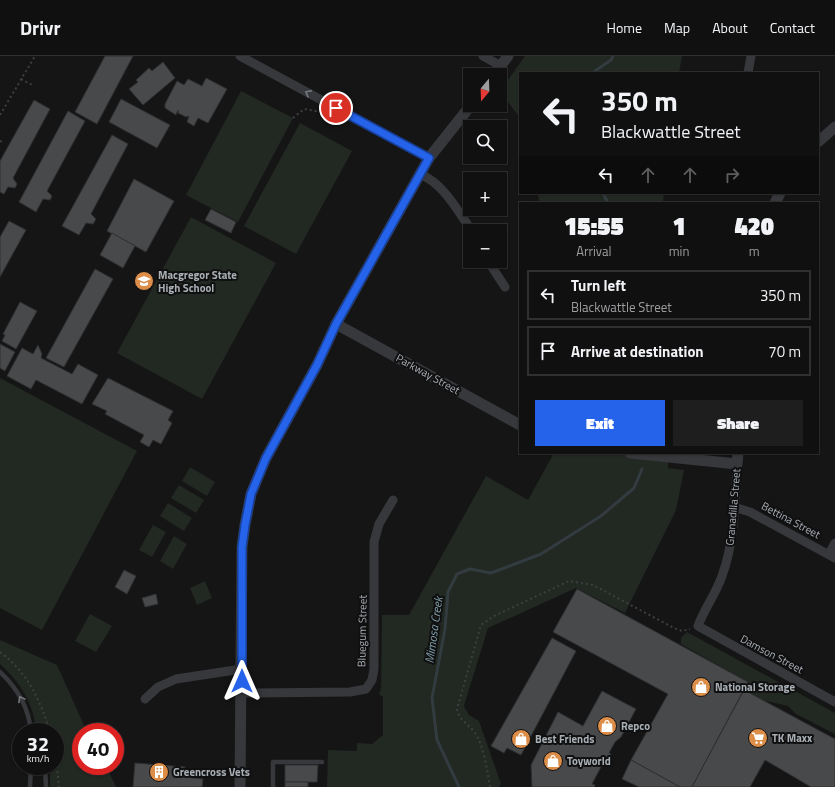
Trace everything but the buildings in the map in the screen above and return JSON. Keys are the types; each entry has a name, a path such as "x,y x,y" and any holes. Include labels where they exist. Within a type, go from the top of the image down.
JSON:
{"street":[{"path":"240,56 429,158"},
{"path":"483,56 501,66 508,56"},
{"path":"748,72 751,56"},
{"path":"240,787 242,692 242,547 251,494 266,458 317,365 336,324 420,174 429,158 465,112"},
{"path":"819,141 835,127"},
{"path":"420,174 428,178 442,189 467,224"},
{"path":"493,268 505,287"},
{"name":"Parkway Street","path":"336,324 519,424"},
{"path":"652,454 738,458"},
{"name":"Granadilla Street","path":"698,626 702,615 722,578 727,562 732,539 738,458"},
{"name":"Bluegum Street","path":"242,692 350,692 366,689 372,680 374,669 374,542 379,524 393,500"},
{"name":"Bettina Street","path":"734,507 750,512 832,556"},
{"path":"832,556 835,543"},
{"name":"Damson Street","path":"698,626 835,702"},
{"path":"145,699 158,687 176,679 242,669"}],"lane":[{"path":"0,672 22,700 27,712 29,723"},
{"path":"273,787 273,762 322,762"},
{"path":"30,787 31,775"},
{"path":"45,775 46,787"}],"path":[{"path":"0,115 35,56"},
{"path":"21,79 34,86"},
{"path":"293,118 304,109 316,111 322,100"},
{"path":"0,141 4,143"},
{"path":"490,787 488,768 476,734 459,718 457,709 481,624 494,616 569,581 593,585 682,631 698,626"},
{"path":"0,652 16,666 27,680 44,711 47,723"},
{"path":"58,775 59,787"}],"shaded area":[{"path":"525,56 682,56 679,72 519,72 519,117 507,100 507,81"},
{"path":"241,91 293,118 238,222 186,195"},
{"path":"300,123 352,151 296,254 244,226"},
{"path":"537,194 664,194 663,202 540,202"},
{"path":"191,217 276,263 202,399 117,353"},
{"path":"0,378 137,451 42,630 0,608"},
{"path":"553,454 668,454 668,468 684,470 676,510 625,613 576,588 488,628 464,706 469,715 479,721 501,784 499,787 327,787 328,750 357,751 357,743 372,744 383,735 383,697 379,694 381,688 382,615 409,615 486,476 528,500"},
{"path":"190,467 215,482 207,496 182,481"},
{"path":"179,485 204,500 196,513 171,498"},
{"path":"168,503 192,518 184,531 160,516"},
{"path":"153,525 166,532 152,557 139,550"},
{"path":"174,536 187,544 173,569 160,561"},
{"path":"205,581 212,598 197,605 190,588"},
{"path":"90,614 112,626 96,652 75,641"},
{"path":"687,632 835,713 835,734 796,714 788,706 762,700 744,690 748,682 681,644 681,638"},
{"path":"0,640 57,665 83,723 72,723 72,775 110,775 116,787 50,787 50,775 64,775 64,723 35,723 33,712 25,694 14,678 0,664"}],"waterway":[{"name":"Mimosa Creek","path":"593,72 611,60 613,56"},
{"name":"Mimosa Creek","path":"604,194 608,202"},
{"name":"Mimosa Creek","path":"459,787 437,740 432,698 445,629 448,592 457,574 470,569 491,573 541,554 601,516 634,488 642,469"}],"place":[{"name":"Macgregor State High School","path":"144,281"},
{"name":"National Storage","path":"701,687"},
{"name":"Repco","path":"607,726"},
{"name":"TK Maxx","path":"758,738"},
{"name":"Best Friends","path":"521,739"},
{"name":"Toyworld","path":"553,761"},
{"name":"Greencross Vets","path":"159,772"}],"route":[{"path":"242,681 242,547 251,494 266,458 317,365 336,324 429,158 336,108"}]}
